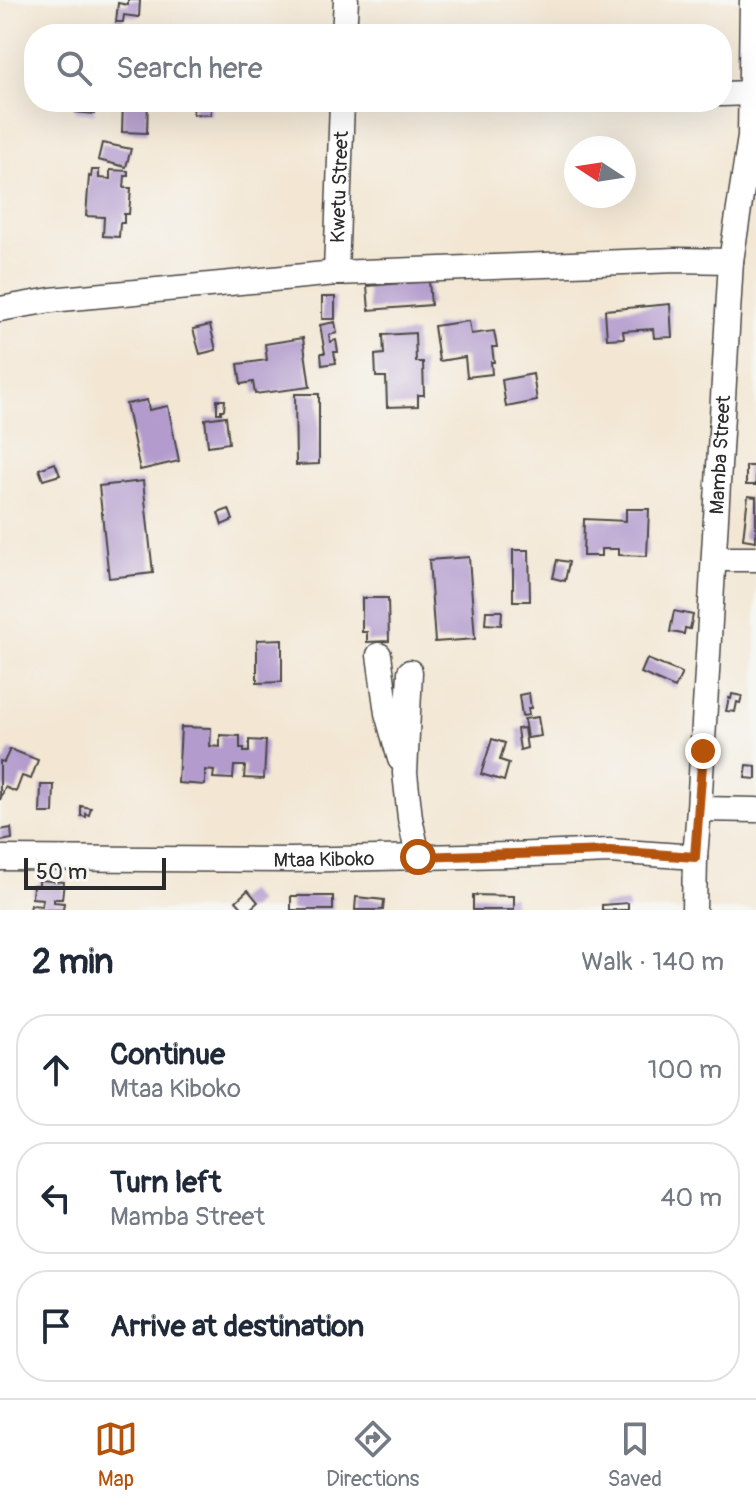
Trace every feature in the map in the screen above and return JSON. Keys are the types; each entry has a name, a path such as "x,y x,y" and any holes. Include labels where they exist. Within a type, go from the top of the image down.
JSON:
{"street":[{"path":"345,24 346,0"},
{"name":"Mamba Street","path":"694,910 731,261 753,138 750,93 752,0"},
{"path":"732,94 750,93"},
{"name":"Kwetu Street","path":"336,273 342,112"},
{"path":"0,309 51,300 336,273 676,260 731,261"},
{"path":"714,559 756,559"},
{"path":"379,655 387,713 405,773"},
{"path":"410,672 405,773 418,857"},
{"path":"699,809 756,810"},
{"name":"Mtaa Kiboko","path":"0,858 291,860 610,851 695,857"}],"building":[{"path":"128,0 140,0 139,17 124,15 123,22 116,22 118,3 128,5"},
{"path":"123,112 148,112 147,133 122,132"},
{"path":"193,112 211,112 211,115"},
{"path":"102,143 131,149 126,167 98,160"},
{"path":"92,170 99,170 99,178 110,179 110,170 128,171 124,188 131,188 129,214 124,214 124,223 120,223 119,237 103,236 104,217 86,216"},
{"path":"429,281 431,305 369,310 367,286"},
{"path":"322,297 335,297 335,319 322,319"},
{"path":"670,304 672,337 654,338 653,329 623,331 624,338 607,339 605,310"},
{"path":"469,321 471,334 494,331 497,347 492,347 492,374 467,377 465,357 439,361 434,326"},
{"path":"335,322 337,333 329,335 330,342 336,340 336,363 322,365 321,353 325,353 320,325"},
{"path":"210,325 216,350 200,354 193,329"},
{"path":"415,333 416,362 423,362 424,395 418,395 418,406 387,407 386,377 376,377 375,355 384,354 383,335"},
{"path":"303,338 310,387 255,394 253,382 241,384 238,364 267,360 265,344"},
{"path":"533,374 537,401 506,407 502,380"},
{"path":"295,394 319,394 319,464 296,465"},
{"path":"147,400 149,410 168,406 179,461 140,470 126,404"},
{"path":"217,400 225,400 221,413 217,413"},
{"path":"226,416 229,443 208,446 205,419"},
{"path":"55,463 60,475 43,480 39,469"},
{"path":"746,466 756,466 756,485 746,485"},
{"path":"143,481 153,573 109,578 99,486"},
{"path":"748,496 756,497 756,541 743,539"},
{"path":"229,509 233,520 222,525 218,513"},
{"path":"626,509 649,509 647,556 619,555 619,549 601,549 601,556 583,556 584,519 626,521"},
{"path":"513,550 529,550 530,601 513,601"},
{"path":"469,557 475,639 435,642 429,560"},
{"path":"557,560 569,562 565,581 553,578"},
{"path":"362,598 388,598 389,641 367,642 367,632 362,632"},
{"path":"486,611 502,611 501,625 485,624"},
{"path":"674,611 693,615 690,629 685,628 684,634 670,632"},
{"path":"282,639 282,682 257,683 257,640"},
{"path":"647,659 682,673 675,688 641,673"},
{"path":"529,693 529,715 522,716 519,695"},
{"path":"732,694 742,696 735,712 726,711"},
{"path":"538,717 541,736 527,738 524,719"},
{"path":"181,727 211,728 210,746 220,747 220,735 240,736 240,748 244,748 244,752 249,752 249,740 266,741 264,779 244,778 245,766 234,766 233,779 213,778 214,771 205,770 205,785 178,783"},
{"path":"524,728 527,748 520,750 517,729"},
{"path":"492,739 505,743 500,760 509,763 504,781 481,774"},
{"path":"10,749 38,760 31,779 22,776 16,792 5,787 0,800 0,761 4,762"},
{"path":"747,765 756,766 756,779 745,778"},
{"path":"41,785 54,785 53,813 40,813"},
{"path":"81,806 91,808 86,817 81,816"},
{"path":"11,828 12,839 0,841 0,830"},
{"path":"39,880 64,882 62,899 54,899 54,902 64,903 63,910 30,910 31,905 42,906 43,899 32,898 33,885 39,885"},
{"path":"248,890 258,902 249,910 244,910 236,901"},
{"path":"473,895 514,896 514,910 473,910"},
{"path":"291,896 333,896 333,910 291,910"},
{"path":"356,897 384,900 383,910 355,910"},
{"path":"628,903 628,910 602,910 602,905"}],"route":[{"path":"418,857 610,851 695,857 703,751"}]}
